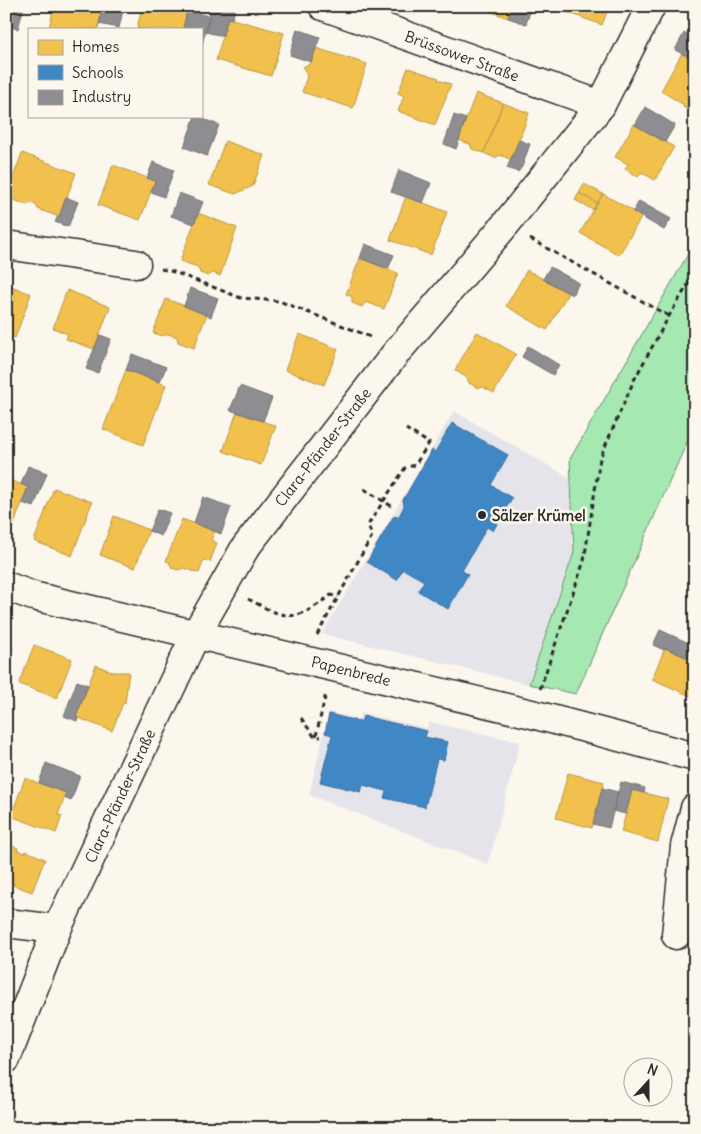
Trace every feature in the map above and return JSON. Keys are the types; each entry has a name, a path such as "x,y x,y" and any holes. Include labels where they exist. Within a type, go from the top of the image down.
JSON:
{"street":[{"name":"Brüssower Straße","path":"323,6 601,105"},
{"name":"Clara-Pfänder-Straße","path":"6,1059 57,928 196,634 245,548 396,353 505,225 601,105 651,6"},
{"path":"6,245 136,264"},
{"name":"Papenbrede","path":"6,586 33,596 532,714 695,757"},
{"path":"676,935 686,846 695,808"},
{"path":"6,923 57,928"}],"path":[{"path":"505,225 669,316"},
{"path":"136,264 174,272 241,298 279,301 364,334 396,353"},
{"path":"539,692 584,561 600,458 634,380 695,273"},
{"path":"316,637 372,536 368,525 405,468 415,465 429,443 406,429"},
{"path":"364,489 393,507"},
{"path":"224,586 275,612 292,616 302,614 330,595 338,597"},
{"path":"301,718 314,736 318,737 327,690"}],"shaded area":[{"name":"Sälzer Krümel","path":"454,411 570,478 573,552 528,684 322,634"},
{"path":"329,712 359,719 361,713 427,728 429,722 520,742 488,864 309,795"}],"green space":[{"path":"695,242 695,424 576,694 529,684 574,552 570,459"}],"building: Homes":[{"path":"54,6 83,6 102,10 98,28 49,28"},
{"path":"142,6 188,6 183,28 137,28"},
{"path":"476,6 512,6 508,18"},
{"path":"563,6 609,6 602,25 561,10"},
{"path":"228,18 284,33 271,76 216,60"},
{"path":"316,48 367,64 353,108 302,92 307,76 303,67 311,63"},
{"path":"682,53 695,60 695,114 661,91"},
{"path":"408,68 451,84 435,125 398,111 404,96 398,93"},
{"path":"476,93 503,103 484,153 472,149 470,144 458,140"},
{"path":"503,103 529,113 512,160 500,155 495,158 484,153"},
{"path":"634,124 674,147 655,180 641,172 638,177 625,169 628,164 615,157"},
{"path":"225,141 264,155 253,186 235,194 209,185"},
{"path":"22,153 76,173 59,217 38,209 36,205 31,203 27,205 6,197"},
{"path":"113,165 155,181 140,220 98,205"},
{"path":"584,184 603,194 597,203 579,193"},
{"path":"579,193 597,203 593,210 575,200"},
{"path":"603,194 642,216 619,255 580,233"},
{"path":"406,196 447,212 431,255 390,240"},
{"path":"198,213 237,228 220,276 213,273 208,276 200,273 198,267 180,261"},
{"path":"360,258 398,273 384,309 366,302 362,307 352,303 352,297 346,294"},
{"path":"527,270 568,293 547,330 506,306"},
{"path":"6,284 31,294 15,338 6,334"},
{"path":"67,290 110,307 94,349 66,339 68,334 53,328"},
{"path":"166,299 207,314 194,348 178,342 177,337 153,333"},
{"path":"477,332 516,354 494,393 469,383 467,378 455,370"},
{"path":"299,334 338,349 324,385 285,370"},
{"path":"126,370 166,385 143,445 103,429"},
{"path":"237,412 276,426 261,465 223,451"},
{"path":"6,479 28,487 9,537 6,535"},
{"path":"54,488 92,502 72,556 34,541"},
{"path":"114,516 149,530 135,568 100,555"},
{"path":"182,519 215,531 211,540 217,543 210,562 204,560 199,573 184,568 178,570 172,568 169,562 166,561"},
{"path":"34,645 72,659 57,698 19,684"},
{"path":"665,648 695,661 695,694 693,697 652,679"},
{"path":"96,665 113,672 129,672 125,703 123,703 112,731 76,717"},
{"path":"568,773 604,782 592,828 556,818"},
{"path":"25,778 66,793 58,815 62,816 56,833 11,816"},
{"path":"632,790 668,799 658,842 621,832"},
{"path":"6,844 18,848 17,850 25,853 26,851 45,859 32,892 13,885 14,883 6,880"}],"building: Schools":[{"name":"Sälzer Krümel","path":"452,423 508,455 491,485 512,498 493,531 487,527 462,571 468,574 448,609 418,591 424,581 403,569 397,580 367,562 393,517 399,516 404,506 403,500 432,450 435,452"},
{"path":"329,714 361,722 363,716 427,731 425,737 448,742 444,760 437,759 425,807 384,798 386,791 363,785 361,792 320,782 332,735 325,733"}],"building: Industry":[{"path":"6,6 24,6 18,29 6,26"},
{"path":"96,6 124,6 119,28 99,24 102,10 95,9"},
{"path":"211,6 223,6 235,10 232,19 228,18 222,36 206,32"},
{"path":"512,6 532,6 526,24 508,18"},
{"path":"187,11 209,16 202,45 202,28 183,28"},
{"path":"297,29 320,37 311,62 290,55"},
{"path":"684,33 695,39 695,60 675,50"},
{"path":"645,107 675,125 665,142 635,125"},
{"path":"454,115 466,119 456,149 444,144"},
{"path":"194,118 200,118 219,125 207,156 184,147"},
{"path":"519,140 530,144 522,167 518,172 507,168"},
{"path":"153,162 174,170 164,197 151,192 155,181 147,178"},
{"path":"399,170 431,183 423,203 391,192"},
{"path":"6,175 13,178 6,196"},
{"path":"179,193 203,202 194,224 171,216"},
{"path":"66,197 78,202 68,227 55,222 59,217"},
{"path":"639,201 671,219 664,230 633,212"},
{"path":"365,244 394,255 388,269 360,258"},
{"path":"550,267 579,283 572,295 543,279"},
{"path":"190,288 218,298 211,317 184,306"},
{"path":"100,335 111,339 98,373 86,369"},
{"path":"528,346 559,365 553,375 522,357"},
{"path":"132,354 166,367 160,382 126,370"},
{"path":"240,386 272,398 263,421 230,410"},
{"path":"28,466 47,473 34,507 22,503 28,487 21,484"},
{"path":"203,497 231,507 221,534 194,523"},
{"path":"158,509 170,513 161,536 149,531"},
{"path":"660,630 693,645 688,658 653,645"},
{"path":"77,681 88,685 76,717 78,718 77,721 64,716"},
{"path":"46,763 80,776 71,801 64,798 66,793 39,783"},
{"path":"621,782 645,788 644,793 632,790 626,814 613,811"},
{"path":"602,788 618,792 609,828 593,824"}],"place":[{"name":"Sälzer Krümel","path":"482,515"}]}
